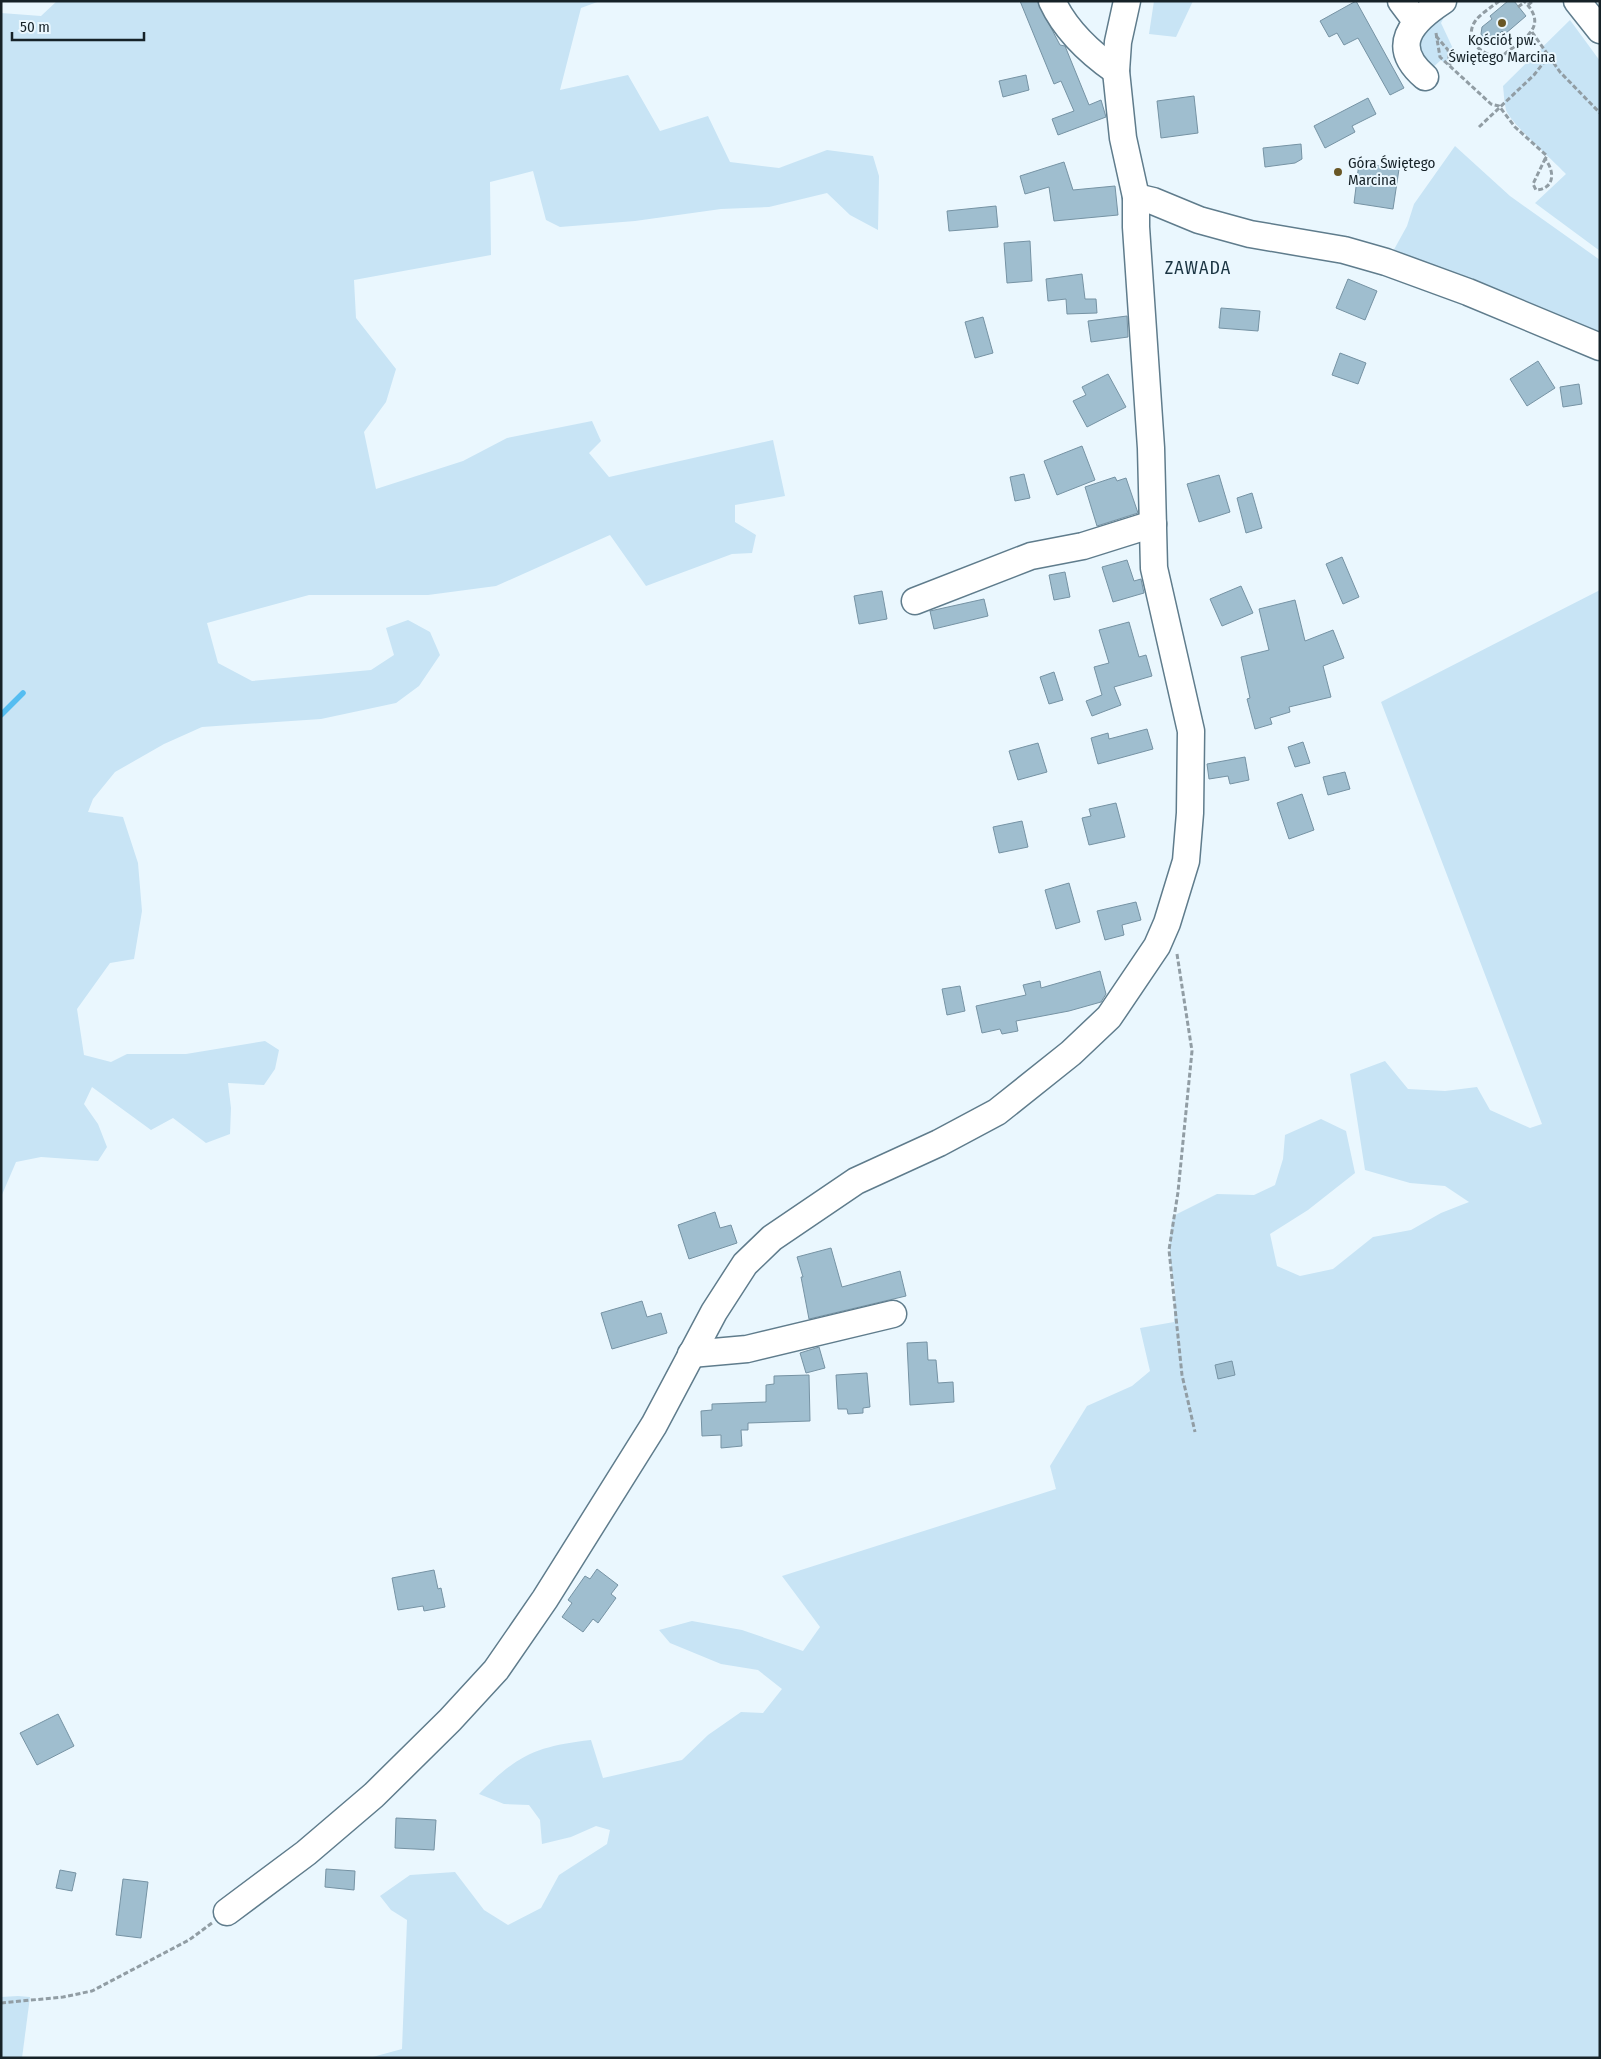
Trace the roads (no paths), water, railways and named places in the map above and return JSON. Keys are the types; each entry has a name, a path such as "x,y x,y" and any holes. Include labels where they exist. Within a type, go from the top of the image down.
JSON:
{"street":[{"path":"1052,1 1074,35 1096,57 1116,71"},
{"path":"227,1912 306,1853 374,1795 450,1720 496,1670 545,1599 648,1433 714,1312 745,1264 772,1238 856,1181 939,1143 997,1112 1071,1053 1109,1016 1157,946 1167,922 1186,861 1190,812 1190,731 1154,568 1152,448 1136,227 1136,197 1123,138 1116,71 1118,42 1126,1"},
{"path":"1425,77 1412,66 1406,54 1406,42 1443,1"},
{"path":"1577,1 1600,30"},
{"path":"1136,197 1153,201 1199,220 1250,234 1344,250 1386,262 1468,292 1600,347"},
{"path":"916,601 1031,556 1083,546 1153,524"},
{"path":"691,1354 747,1349 893,1314"}],"waterway":[{"path":"1,715 23,693"}],"place":[{"name":"Kościół pw. Świętego Marcina","path":"1502,23"},
{"name":"Góra Świętego Marcina","path":"1338,172"}],"district":[{"name":"ZAWADA","path":"1198,268"}]}
